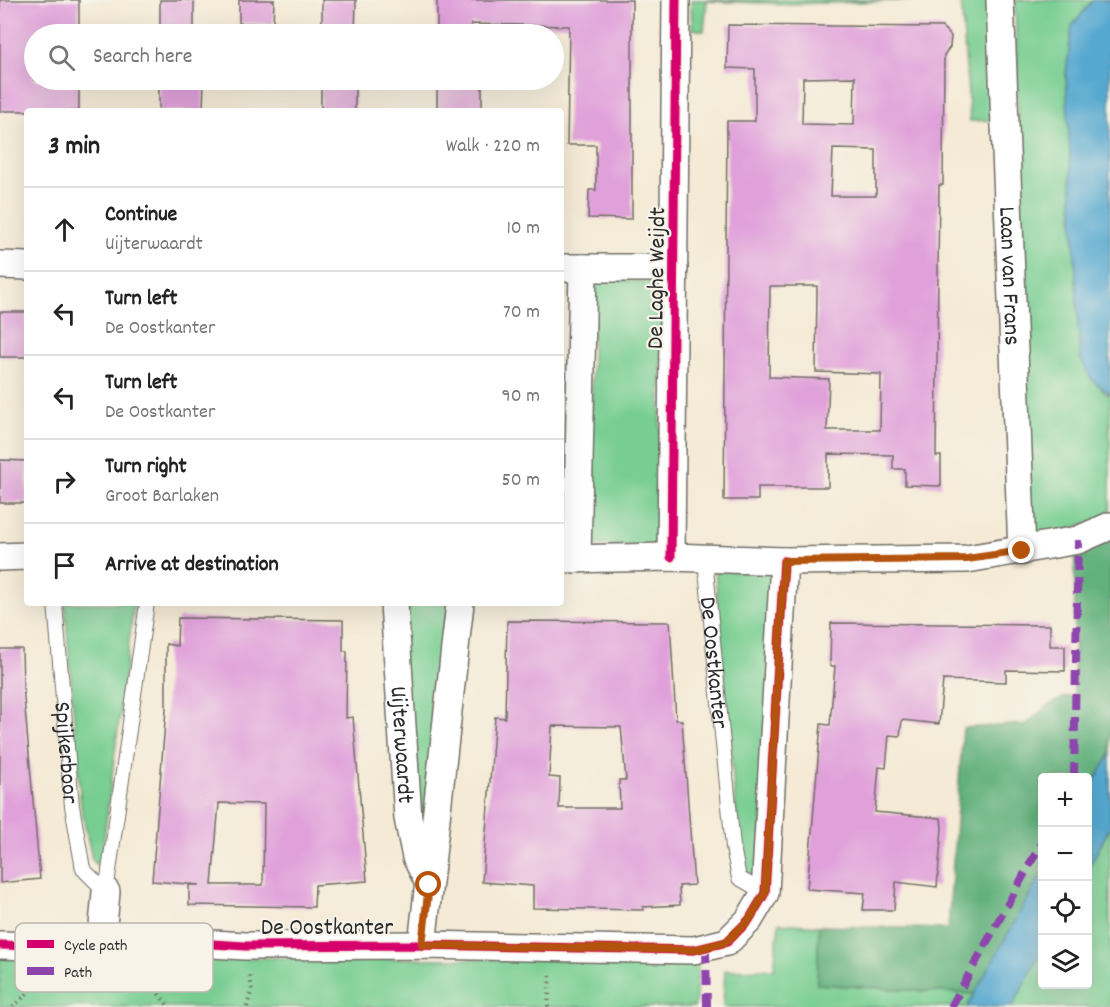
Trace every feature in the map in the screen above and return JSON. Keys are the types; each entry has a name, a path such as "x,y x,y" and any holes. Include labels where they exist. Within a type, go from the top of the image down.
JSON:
{"street":[{"name":"De Laghe Weijdt","path":"671,557 676,0"},
{"name":"Laan van Frans","path":"1000,0 1022,551"},
{"path":"0,265 24,266"},
{"path":"674,268 572,268 569,559 671,557 784,561 967,559 1078,540 1110,526"},
{"path":"0,557 24,556"},
{"name":"De Oostkanter","path":"213,944 694,950 726,942 749,920 765,893 784,561"},
{"name":"Uijterwaardt","path":"394,606 408,818 416,857 429,885"},
{"name":"Uijterwaardt","path":"422,945 460,606"},
{"name":"Spijkerboor","path":"103,923 106,892"},
{"name":"De Oostkanter","path":"0,945 15,945"}],"lane":[{"name":"De Oostkanter","path":"705,558 733,847 739,878 765,893"},
{"name":"Spijkerboor","path":"55,606 72,806 83,869 106,892"},
{"name":"Spijkerboor","path":"106,892 147,606"}],"path":[{"path":"13,1007 29,992"},
{"path":"158,992 169,1007"}],"green space":[{"path":"691,0 933,0 789,4 707,1 704,31 692,29"},
{"path":"961,0 987,0 995,120 970,121"},
{"path":"1015,0 1093,0 1072,26 1066,74 1080,358 1105,393 1110,394 1110,516 1030,542"},
{"path":"593,280 663,282 658,546 590,545"},
{"path":"1110,538 1110,755 1092,785 1092,773 1038,773 1038,880 975,994 817,984 819,926 948,929 963,728 1027,724 1048,706 1074,695 1075,555"},
{"path":"715,571 775,572 759,877 746,873 739,847"},
{"path":"65,606 134,606 100,870 92,859 81,807"},
{"path":"390,606 456,606 426,857"},
{"path":"1110,828 1110,1007 1012,1007 1038,958 1038,989 1092,989 1092,862"},
{"path":"779,923 819,926 817,984 975,994 967,1007 723,1007 725,970 774,969"},
{"path":"0,956 15,956 15,992 213,992 213,957 604,960 698,965 695,1007 0,1007"}],"water":[{"path":"1093,0 1110,0 1110,394 1092,380 1080,358 1066,74 1072,26"},
{"path":"1110,755 1110,827 1092,861 1092,827 1092,785"},
{"path":"1038,880 1038,958 1012,1007 967,1007"}],"building":[{"path":"0,0 79,0 79,24 24,24 24,90 79,90 79,108 24,108 24,111 0,111"},
{"path":"160,0 194,0 194,24 160,24"},
{"path":"239,0 274,0 273,24 239,23"},
{"path":"322,0 356,0 355,24 322,24"},
{"path":"437,0 632,0 632,219 588,218 589,190 596,190 596,145 567,145 569,26 564,24 437,24"},
{"path":"728,25 942,27 951,36 950,47 944,55 943,185 939,185 936,456 941,456 941,486 905,485 905,469 893,469 893,455 828,454 828,487 758,487 758,500 724,500 727,121 755,121 755,69 727,68","holes":["855,77 854,125 802,124 803,78","833,149 876,150 876,196 831,196","770,286 817,286 816,372 881,374 880,430 827,430 829,379 769,377"]},
{"path":"159,90 204,90 203,108 159,108"},
{"path":"321,90 355,90 355,108 321,108"},
{"path":"437,90 482,90 482,108 437,108"},
{"path":"0,312 24,312 24,357 0,357"},
{"path":"0,460 24,461 24,503 0,503"},
{"path":"178,618 343,620 343,651 347,651 346,718 353,717 367,881 315,885 314,907 189,905 189,885 200,885 152,881 166,710 166,644 177,646","holes":["219,803 264,804 263,885 212,885"]},
{"path":"507,621 670,622 676,720 682,720 694,885 679,886 680,905 643,907 643,910 533,908 533,886 482,882 495,717 505,718","holes":["552,726 621,727 626,780 619,780 620,808 559,808 560,778 549,777"]},
{"path":"831,623 1050,625 1050,646 1065,646 1065,671 1006,670 1006,682 943,680 939,724 902,720 900,736 889,735 886,768 879,767 875,812 941,818 942,828 937,887 896,882 894,910 863,910 865,893 807,889 821,724 830,725 835,666 830,666"},
{"path":"0,649 22,649 23,686 40,879 0,883"}],"marked path":[{"path":"1074,773 1078,540"},
{"path":"951,1007 1038,849"},
{"path":"706,947 707,1007"}],"cycle path":[{"path":"671,557 676,0"},
{"path":"213,944 694,950 727,942 749,920 765,893 784,561"},
{"path":"0,945 15,945"}],"route":[{"path":"429,885 422,945 694,950 726,942 749,920 765,893 784,561 967,559 1022,551"}]}
